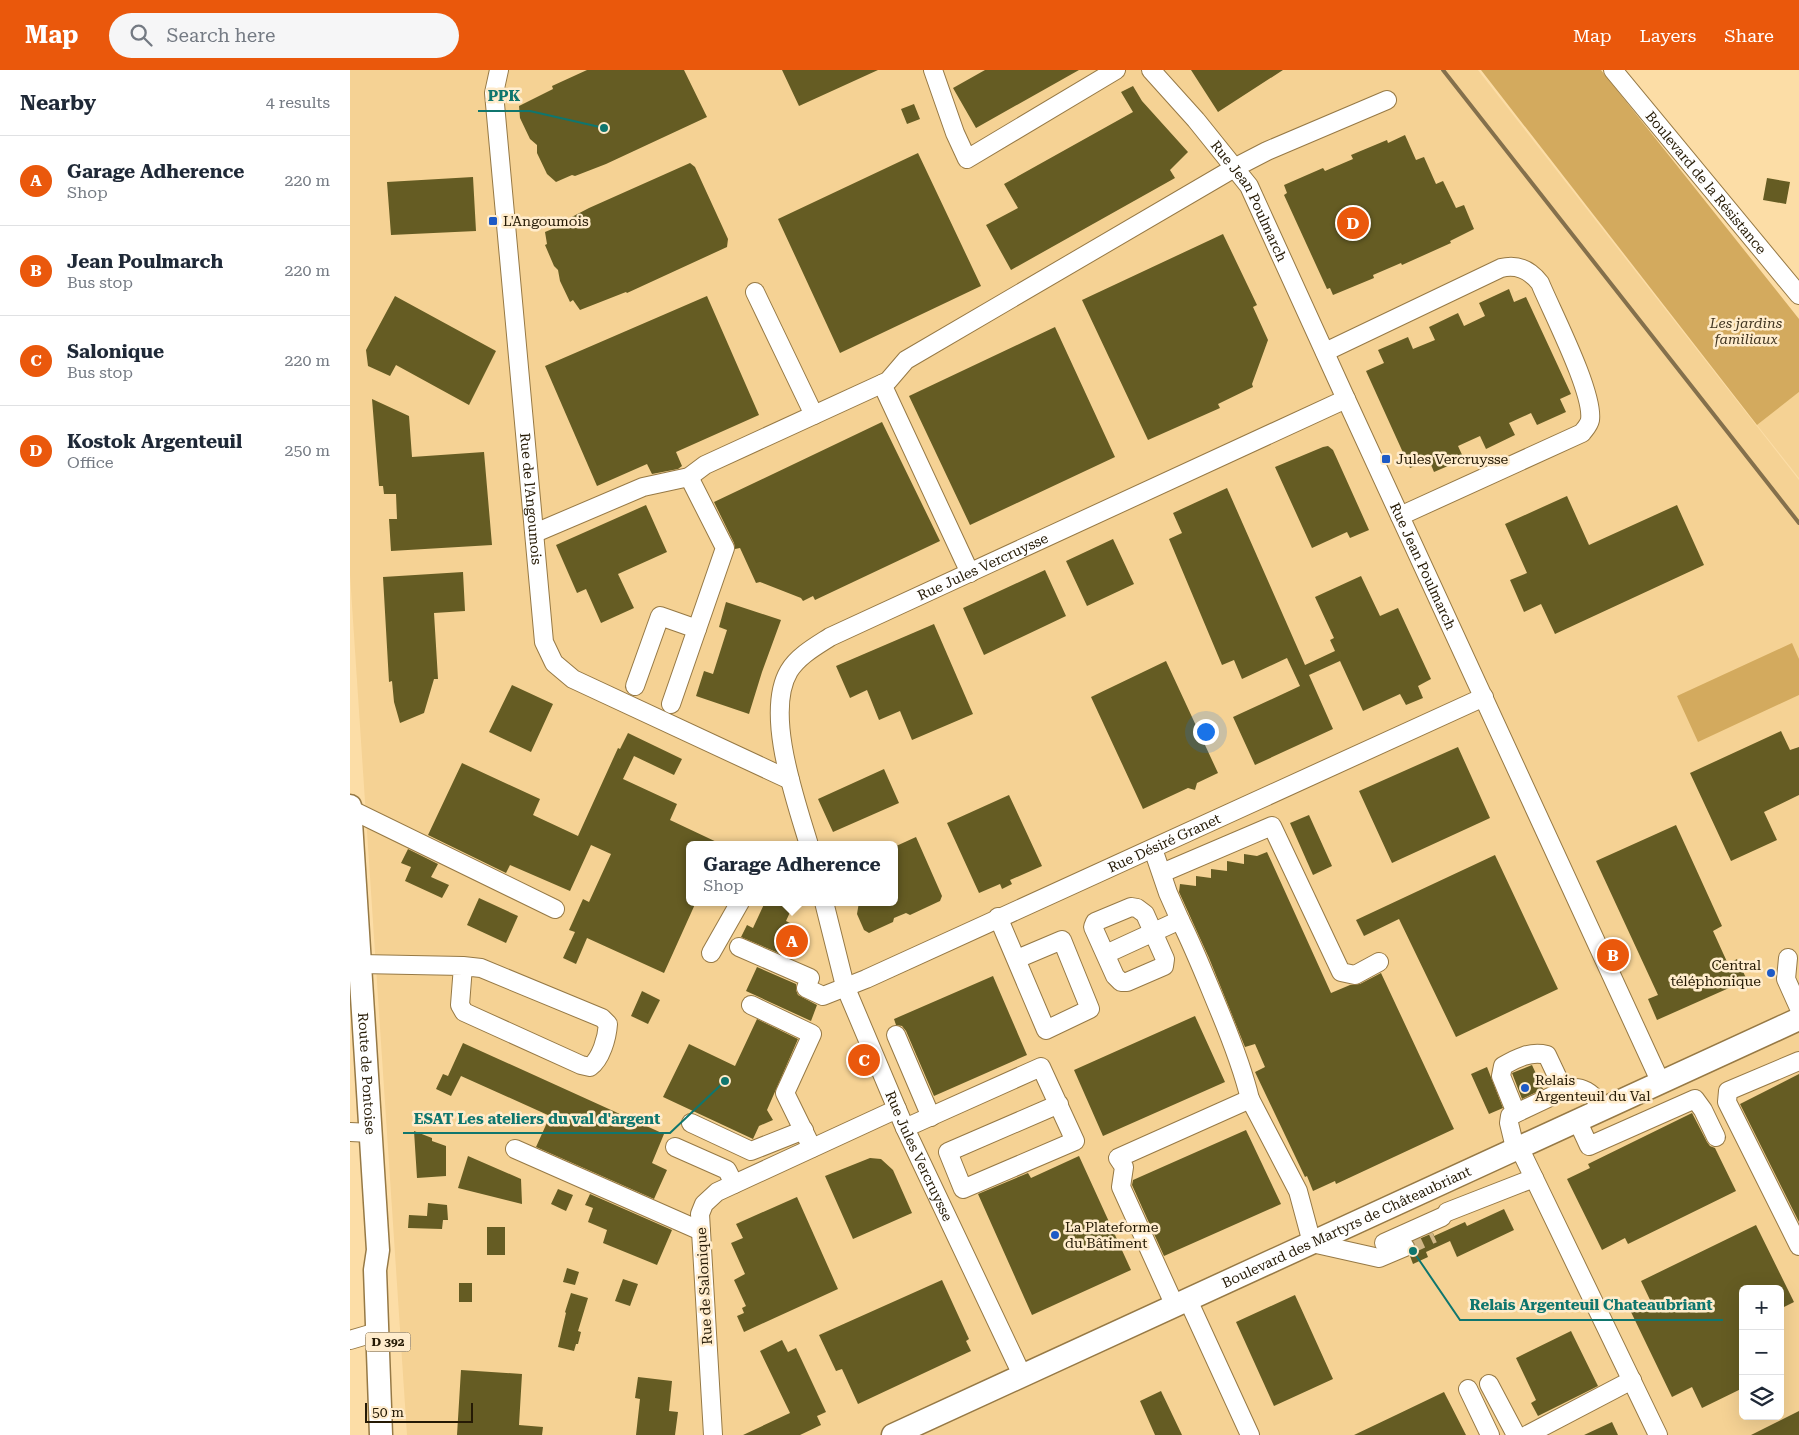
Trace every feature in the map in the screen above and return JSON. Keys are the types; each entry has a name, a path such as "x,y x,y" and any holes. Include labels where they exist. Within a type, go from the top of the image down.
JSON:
{"main road":[{"name":"Route de Pontoise","path":"350,808 360,964 357,1021 360,1132 378,1250 384,1269 395,1435"},
{"name":"Boulevard des Martyrs de Châteaubriant","path":"893,1435 1799,1019"},
{"name":"Route de Pontoise","path":"378,1250 375,1270 376,1332 381,1435"}],"street":[{"name":"Rue de l'Angoumois","path":"499,70 494,93 544,642 554,663 573,680 790,780"},
{"path":"933,70 955,133 967,159 1116,70"},
{"name":"Rue Jean Poulmarch","path":"1152,70 1236,167 1250,186 1346,400 1661,1083"},
{"name":"Boulevard de la Résistance","path":"1613,70 1799,295"},
{"path":"535,534 642,487 689,477 705,465 888,381 906,360 1236,167 1267,151 1387,100"},
{"path":"1325,352 1501,268 1510,266 1521,268 1534,276 1540,283 1588,396 1590,421 1586,429 1400,516"},
{"path":"755,292 814,415"},
{"path":"882,384 970,573"},
{"name":"Rue Jules Vercruysse","path":"808,841 790,780 780,722 781,693 789,670 808,651 830,637 1346,400"},
{"path":"671,704 725,548 689,477"},
{"path":"636,686 660,616 697,630"},
{"name":"Rue Désiré Granet","path":"739,946 810,978 806,988 823,996 866,979 998,917 1153,849 1484,697"},
{"path":"752,762 769,757 782,737"},
{"path":"350,808 555,909"},
{"path":"1162,873 1272,826 1340,972 1355,976 1379,962"},
{"path":"1153,849 1168,893 1192,944 1236,1052 1250,1099 1298,1191 1312,1243 1380,1258 1406,1247"},
{"path":"711,953 738,906"},
{"name":"Rue Jules Vercruysse","path":"825,906 845,986 905,1128 1022,1375"},
{"path":"1131,907 1137,908 1145,914 1165,959 1164,966 1127,982 1121,982 1115,976 1106,954 1093,927 1095,922 1131,907"},
{"path":"998,917 1016,960 1046,1030 1090,1009 1062,940 1016,960"},
{"path":"1106,954 1154,934 1180,920"},
{"path":"1788,958 1786,979 1799,1008"},
{"path":"360,964 463,966 481,968 602,1018 608,1024 607,1033 596,1063 590,1067 581,1066 464,1012 460,1005 463,966"},
{"path":"751,1005 812,1034 785,1094 812,1148"},
{"path":"896,1035 931,1117"},
{"path":"1516,1113 1501,1076 1503,1066 1525,1055 1538,1053 1547,1055 1564,1091"},
{"path":"1799,1061 1728,1091 1727,1102 1799,1246"},
{"path":"905,1128 1041,1067 1059,1104 1076,1141 963,1189 948,1152 1059,1104"},
{"path":"1605,1108 1588,1091 1574,1087 1516,1113 1508,1119 1517,1148 1534,1178 1658,1435"},
{"path":"1250,1099 1118,1158 1124,1167 1121,1186 1250,1435"},
{"path":"1577,1120 1589,1146 1695,1099 1703,1110 1716,1136"},
{"name":"Rue de Salonique","path":"713,1435 700,1231 700,1214 704,1204 717,1192 897,1109"},
{"path":"691,1123 751,1151 804,1130"},
{"path":"675,1147 727,1170 734,1184"},
{"path":"515,1149 700,1231"},
{"path":"932,1184 957,1173"},
{"path":"1360,1254 1444,1215 1534,1178"},
{"path":"1433,1234 1444,1215 1444,1182"},
{"path":"350,1340 376,1332"},
{"path":"1526,1435 1632,1380"},
{"path":"1489,1384 1516,1435"},
{"path":"1468,1389 1490,1435"}],"shaded area":[{"path":"350,70 1478,70 1799,480 1799,1435 407,1435 350,575"},
{"path":"1799,392 1799,478 1757,425"}],"green space":[{"name":"Les jardins familiaux","path":"1481,70 1601,70 1799,319 1799,392 1757,425"},
{"path":"1792,643 1799,659 1799,695 1698,742 1677,696"}],"building":[{"path":"587,70 684,70 707,117 606,164 556,182 547,174 537,153 537,145 530,139 520,118 519,106 553,89 552,86"},
{"path":"782,70 878,70 799,106"},
{"path":"985,70 1079,70 976,128 953,88"},
{"path":"1191,70 1283,70 1218,112"},
{"path":"1133,86 1142,101 1188,152 1170,170 1175,178 1011,270 986,225 1018,208 1004,184 1133,112 1121,92"},
{"path":"914,104 920,119 907,124 901,109"},
{"path":"1405,135 1416,160 1424,157 1436,184 1443,181 1456,208 1464,205 1474,229 1450,241 1451,243 1402,265 1401,263 1373,275 1374,278 1333,295 1330,288 1327,289 1284,195 1287,193 1284,185 1323,168 1325,171 1353,159 1351,155 1387,140 1388,143"},
{"path":"918,153 981,286 840,353 778,219"},
{"path":"690,163 695,167 728,239 727,247 627,293 580,310 573,300 570,302 560,281 558,270 554,266 545,245 547,244 545,232 564,224 566,220 589,208"},
{"path":"473,177 476,231 391,235 387,182"},
{"path":"1767,178 1790,182 1786,204 1763,200"},
{"path":"1223,234 1257,305 1253,307 1268,340 1252,384 1253,387 1218,404 1220,408 1148,440 1082,300"},
{"path":"1509,289 1514,302 1526,297 1571,394 1560,399 1566,412 1537,425 1531,413 1509,423 1515,435 1486,449 1480,436 1458,446 1464,459 1434,472 1429,460 1410,468 1366,371 1384,363 1378,350 1408,337 1413,349 1435,340 1429,327 1458,313 1464,326 1485,316 1479,303"},
{"path":"395,296 496,351 469,405 396,365 390,376 368,366 366,350"},
{"path":"707,296 759,415 676,452 682,466 678,469 652,474 647,464 597,486 545,366"},
{"path":"1055,327 1115,457 970,525 909,396"},
{"path":"372,399 409,416 412,457 484,452 492,545 391,551 389,519 397,519 396,494 384,494 383,486 379,486"},
{"path":"882,422 940,541 815,600 813,596 803,601 801,598 760,582 756,583 740,548 735,549 734,543 714,502"},
{"path":"1328,446 1333,450 1369,530 1350,538 1347,532 1312,548 1275,467"},
{"path":"1227,488 1305,665 1335,651 1330,640 1334,638 1315,597 1361,576 1380,616 1398,608 1431,679 1418,686 1423,698 1406,705 1400,694 1363,711 1340,661 1309,675 1333,729 1255,765 1233,717 1300,686 1287,658 1242,679 1234,660 1222,665 1169,539 1182,533 1173,513"},
{"path":"1567,496 1589,545 1677,505 1704,565 1555,634 1541,604 1524,612 1510,580 1527,573 1505,524"},
{"path":"646,505 667,552 618,574 634,608 601,623 586,589 577,593 556,545"},
{"path":"1113,539 1134,584 1087,606 1066,561"},
{"path":"1045,570 1066,616 984,655 963,608"},
{"path":"463,572 465,611 434,613 438,679 434,679 424,713 400,723 394,702 392,681 389,682 383,577"},
{"path":"726,602 781,620 749,714 696,696 704,671 713,674 727,630 719,627"},
{"path":"934,624 973,714 912,740 900,711 879,720 867,690 850,698 836,666"},
{"path":"1166,661 1218,773 1197,783 1195,790 1188,788 1143,809 1091,697"},
{"path":"512,685 553,704 531,752 489,732"},
{"path":"1781,731 1790,750 1799,747 1799,795 1764,812 1777,840 1731,861 1690,773"},
{"path":"628,733 682,759 674,775 634,756 623,779 677,804 670,820 715,841 686,841 686,906 694,906 664,973 587,938 576,964 563,958 575,932 569,930 583,899 589,902 611,854 591,845 570,891 510,865 506,873 428,835 462,763 540,799 533,815 578,836 618,748 620,749"},
{"path":"1458,747 1490,818 1392,863 1359,791"},
{"path":"884,769 899,803 833,832 818,799"},
{"path":"1009,795 1042,866 1010,880 1012,884 1002,889 1000,884 979,893 947,823"},
{"path":"1309,815 1332,866 1313,875 1290,823"},
{"path":"1676,825 1722,926 1713,931 1728,964 1737,959 1747,980 1657,1020 1648,999 1658,995 1596,861"},
{"path":"916,837 942,896 940,901 910,915 906,913 894,918 893,922 869,933 864,930 857,914 858,906 898,906 898,845"},
{"path":"408,849 438,864 431,877 449,885 442,898 405,881 411,867 401,863"},
{"path":"1267,852 1331,993 1350,985 1360,984 1381,973 1454,1129 1336,1184 1335,1181 1313,1191 1255,1072 1265,1067 1255,1044 1245,1047 1209,958 1179,892 1180,884 1196,886 1196,876 1211,878 1211,869 1227,871 1227,861 1244,864 1244,854 1257,856"},
{"path":"1495,855 1558,989 1456,1037 1399,919 1364,936 1356,920"},
{"path":"479,898 518,916 506,943 467,925"},
{"path":"763,906 782,906 791,910 786,921 794,925 789,936 798,940 790,958 741,937 747,925 753,928"},
{"path":"757,967 796,984 798,995 817,1005 811,1021 746,991"},
{"path":"993,976 1027,1055 934,1096 906,1031 902,1026 896,1025 894,1019"},
{"path":"642,991 660,1000 648,1024 631,1016"},
{"path":"1195,1016 1225,1082 1103,1136 1074,1070"},
{"path":"757,1019 798,1039 767,1110 773,1120 759,1126 753,1139 663,1097 689,1044 735,1066"},
{"path":"463,1043 664,1134 652,1163 667,1170 654,1199 536,1147 550,1116 461,1076 451,1096 436,1089 443,1074 448,1076"},
{"path":"1532,1065 1543,1089 1522,1099 1512,1073"},
{"path":"1487,1067 1503,1108 1489,1114 1471,1074"},
{"path":"1799,1074 1799,1222 1740,1104"},
{"path":"1692,1113 1707,1142 1715,1148 1736,1191 1628,1244 1625,1238 1602,1250 1567,1179 1590,1168 1588,1164"},
{"path":"1246,1130 1281,1204 1164,1256 1132,1185 1133,1180"},
{"path":"414,1131 446,1146 446,1176 417,1178"},
{"path":"468,1156 521,1179 522,1204 458,1188"},
{"name":"La Plateforme du Bâtiment","path":"1079,1156 1131,1270 1032,1315 978,1194 1028,1173 1031,1178"},
{"path":"870,1158 881,1159 893,1170 912,1213 853,1239 825,1176"},
{"path":"558,1189 573,1195 566,1211 551,1204"},
{"path":"590,1194 672,1230 657,1265 603,1243 607,1230 588,1222 593,1208 585,1205"},
{"path":"797,1197 838,1289 744,1332 737,1316 744,1313 742,1308 746,1306 734,1280 745,1274 731,1243 743,1238 736,1224"},
{"path":"428,1203 447,1205 448,1220 443,1220 442,1229 408,1228 409,1215 427,1216"},
{"path":"1504,1209 1514,1230 1457,1257 1450,1241 1426,1252 1428,1257 1413,1264 1410,1256 1415,1249 1414,1241 1433,1233 1434,1236 1465,1222 1467,1226"},
{"path":"1756,1225 1794,1302 1784,1307 1784,1285 1739,1285 1739,1390 1702,1408 1692,1387 1672,1397 1631,1312 1651,1302 1641,1281"},
{"path":"487,1227 505,1227 505,1255 487,1255"},
{"path":"567,1268 579,1272 575,1285 563,1282"},
{"path":"623,1279 638,1284 630,1306 615,1301"},
{"path":"942,1280 969,1339 966,1341 971,1351 858,1404 842,1369 836,1371 819,1335"},
{"path":"459,1283 472,1283 472,1302 459,1302"},
{"path":"571,1293 588,1298 578,1331 581,1332 578,1344 576,1344 574,1351 558,1347"},
{"path":"1295,1295 1333,1379 1274,1406 1236,1322"},
{"path":"1571,1331 1598,1386 1538,1416 1531,1403 1536,1400 1516,1358"},
{"path":"782,1340 788,1352 796,1348 826,1412 817,1416 821,1425 800,1435 743,1435 790,1413 760,1351"},
{"path":"461,1370 522,1374 519,1425 543,1427 542,1435 457,1435"},
{"path":"638,1377 672,1381 669,1411 678,1412 675,1435 636,1435 640,1399 635,1398"},
{"path":"1161,1391 1182,1435 1155,1435 1140,1401"},
{"path":"1444,1392 1466,1435 1354,1435 1396,1415"},
{"path":"1799,1411 1799,1435 1751,1435 1784,1420"},
{"path":"1612,1422 1618,1435 1584,1435"}],"tunnel":[{"path":"1405,1247 1433,1234"}],"railway":[{"path":"1443,70 1799,523"}],"place":[{"name":"PPK","path":"604,128"},
{"name":"L'Angoumois","path":"493,221"},
{"name":"Kostok Argenteuil","path":"1353,223"},
{"name":"Jules Vercruysse","path":"1386,459"},
{"name":"Garage Adherence","path":"792,941"},
{"name":"Jean Poulmarch","path":"1613,955"},
{"name":"Central téléphonique","path":"1771,973"},
{"name":"Salonique","path":"864,1060"},
{"name":"ESAT Les ateliers du val d'argent","path":"725,1081"},
{"name":"Relais Argenteuil du Val","path":"1525,1088"},
{"name":"La Plateforme du Bâtiment","path":"1055,1235"},
{"name":"Relais Argenteuil Chateaubriant","path":"1413,1251"}]}
